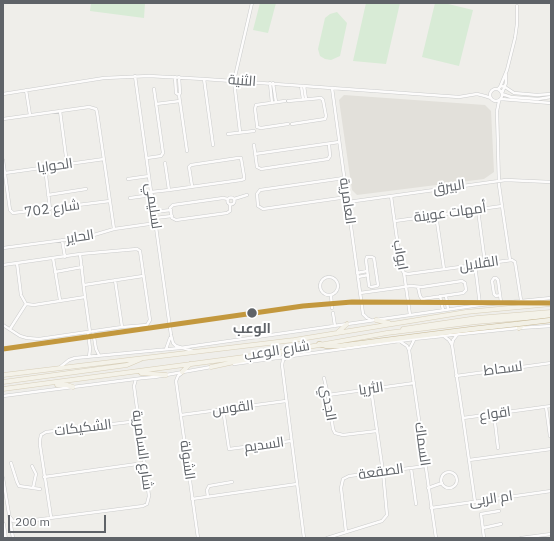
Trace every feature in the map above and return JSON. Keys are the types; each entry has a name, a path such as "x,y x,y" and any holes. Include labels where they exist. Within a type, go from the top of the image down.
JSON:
{"highway":[{"path":"319,344 339,346 464,330 518,326 550,317"}],"main road":[{"name":"شارع الوعب","path":"3,373 17,373 197,352 336,333 466,312 551,304"},
{"path":"387,334 403,329 506,314 551,312"},
{"name":"شارع الوعب","path":"3,389 51,384 274,353 319,344 387,334 532,317 550,317"},
{"path":"518,326 528,321 532,317"},
{"path":"376,320 392,324"},
{"path":"528,321 531,328"},
{"path":"336,333 347,324"},
{"path":"211,367 274,353"},
{"path":"3,382 126,365 143,358"},
{"path":"182,372 191,364"},
{"path":"131,373 166,375"},
{"path":"51,384 73,387"},
{"path":"3,392 9,388"},
{"path":"3,524 5,538"}],"street":[{"path":"240,132 234,81 252,3"},
{"path":"497,111 505,87 507,70 515,38 517,6"},
{"path":"499,88 507,70"},
{"name":"الثنية","path":"3,94 104,78 136,76 271,83 459,97 481,95 491,92"},
{"name":"لسليمي","path":"136,76 171,335 174,344 180,348"},
{"path":"177,77 176,93 179,95 187,151"},
{"path":"204,79 213,145"},
{"path":"271,83 274,102"},
{"path":"302,86 305,99"},
{"path":"500,180 497,111 494,101 491,98 491,92 505,87 514,93 537,95 551,94"},
{"name":"العامرية","path":"332,88 363,314"},
{"path":"499,88 502,94 511,97 538,99 551,97"},
{"path":"147,158 161,156 163,153 154,89"},
{"path":"26,90 30,115"},
{"name":"الثنية","path":"481,95 491,98"},
{"path":"322,98 326,119 260,128 257,126 255,106 258,104 305,99 322,98"},
{"path":"494,101 500,100 551,103"},
{"path":"156,104 180,101"},
{"path":"3,119 91,107 96,109 114,229"},
{"path":"60,111 67,164"},
{"path":"228,134 254,131"},
{"path":"255,154 339,142"},
{"path":"254,145 257,167 261,169 328,159 330,156 329,144"},
{"name":"الحوايا","path":"5,173 104,158"},
{"path":"130,198 192,186 244,179 241,158 191,164 192,186"},
{"name":"شارع 702","path":"3,160 10,210 15,214 110,201"},
{"path":"165,163 169,190"},
{"path":"45,167 50,209"},
{"path":"128,179 149,176"},
{"path":"344,178 260,190 257,194 257,200 258,206 263,209 347,197"},
{"name":"البيرق","path":"348,202 500,180 551,182"},
{"name":"أمهات عوينة","path":"395,221 502,206 500,180"},
{"path":"48,195 86,190"},
{"path":"3,196 8,195"},
{"path":"228,199 230,210 227,213 176,220 173,219 170,207 172,205 223,198 234,199 247,195"},
{"name":"ابواب","path":"391,196 401,268 404,273 410,315"},
{"path":"230,204 234,203 234,199"},
{"path":"502,206 510,260"},
{"path":"154,212 171,210"},
{"path":"478,210 485,263"},
{"path":"436,215 444,269"},
{"path":"155,218 172,216"},
{"name":"الحاير","path":"3,248 87,237 114,229 156,223"},
{"path":"62,240 65,257"},
{"path":"3,265 80,254 137,249 140,251 150,321 147,324 122,326 91,332 34,339 20,336 3,325"},
{"path":"80,254 91,332 96,349 100,356"},
{"path":"373,257 377,286 370,286 368,275 366,259 373,257"},
{"path":"53,258 60,300"},
{"name":"القلايل","path":"404,273 408,274 510,260 515,262 521,300"},
{"path":"17,263 22,295 26,304"},
{"path":"475,265 480,305"},
{"path":"55,272 82,267"},
{"path":"357,273 367,271"},
{"path":"358,277 368,275"},
{"path":"84,285 143,276"},
{"path":"326,278 334,279 337,282 337,290 331,295 323,292 321,289 322,281 326,278"},
{"path":"500,295 496,296 494,294 492,281 495,278 498,280 501,302"},
{"path":"115,280 122,326"},
{"path":"360,293 462,281 465,282 466,290 465,292 446,296 421,298 418,287"},
{"path":"331,295 332,308"},
{"path":"440,296 443,310"},
{"path":"446,296 448,309"},
{"path":"26,304 34,305 85,297"},
{"name":"شارع الوعب","path":"58,368 71,359 180,348 448,309 501,302 551,298"},
{"path":"10,329 26,304"},
{"path":"333,313 335,326"},
{"path":"363,314 366,318 371,320"},
{"path":"358,323 362,319 363,314"},
{"name":"شارع الوعب","path":"3,396 166,375 211,367 414,339 457,335 518,326 531,328 551,326"},
{"path":"88,357 91,332"},
{"name":"لسليمي","path":"166,349 170,343 171,335"},
{"path":"452,345 453,340 457,335"},
{"path":"444,336 452,345"},
{"path":"409,350 414,339"},
{"path":"401,342 405,344 409,350"},
{"name":"اقواع","path":"452,345 463,418 551,406"},
{"path":"180,348 197,352"},
{"name":"السماك","path":"409,350 436,538"},
{"path":"273,359 279,361 282,365 283,360 288,357"},
{"name":"لسحاط","path":"456,376 551,363"},
{"name":"السديم","path":"282,365 297,484"},
{"path":"166,375 172,376 176,381 182,372"},
{"name":"الجدي","path":"324,378 333,429 337,435 343,436 377,431"},
{"name":"شارع السامرية","path":"19,522 145,505 149,496 134,386 136,379"},
{"path":"127,380 134,386"},
{"name":"الشولة","path":"176,381 198,538"},
{"name":"الثريا","path":"328,395 414,383"},
{"path":"327,538 382,521 386,517 387,512 383,472 371,389"},
{"name":"القوس","path":"181,415 286,401"},
{"path":"546,407 550,436"},
{"name":"السديم","path":"223,409 228,450 291,441"},
{"path":"494,414 498,448"},
{"path":"463,418 475,502"},
{"name":"الشكيكات","path":"51,518 43,489 44,477 40,440 43,434 138,421"},
{"path":"469,460 551,449"},
{"path":"11,463 18,484 21,487 43,489"},
{"path":"44,477 144,463"},
{"path":"32,466 36,474 32,488"},
{"name":"الصقعة","path":"346,532 341,488 341,484 344,479 349,476 426,466"},
{"path":"411,468 416,504"},
{"path":"451,472 456,476 457,482 453,486 447,487 442,483 442,478 445,473 451,472"},
{"path":"3,478 13,538"},
{"path":"208,497 207,490 209,486 232,482"},
{"path":"428,488 442,483"},
{"path":"192,499 297,484 304,538"},
{"name":"ام الربى","path":"431,508 551,491"},
{"path":"484,538 481,514 499,511"},
{"path":"10,517 12,521 19,522"},
{"path":"12,528 14,524 19,522"},
{"path":"483,528 501,524"},
{"path":"521,538 551,534"}],"shaded area":[{"path":"344,95 485,105 491,111 494,172 484,179 357,195 352,190 339,100"}],"green space":[{"path":"91,3 145,3 144,18 90,11"},
{"path":"260,3 276,3 268,33 253,30"},
{"path":"366,3 400,3 386,64 353,61"},
{"path":"435,3 444,3 473,10 459,66 422,57"},
{"path":"337,12 347,23 340,56 331,60 325,59 320,56 318,49 325,18 330,14"}],"transit line":[{"path":"3,349 303,306 352,302 551,303"}],"place":[{"name":"الوعب","path":"252,313"}]}
